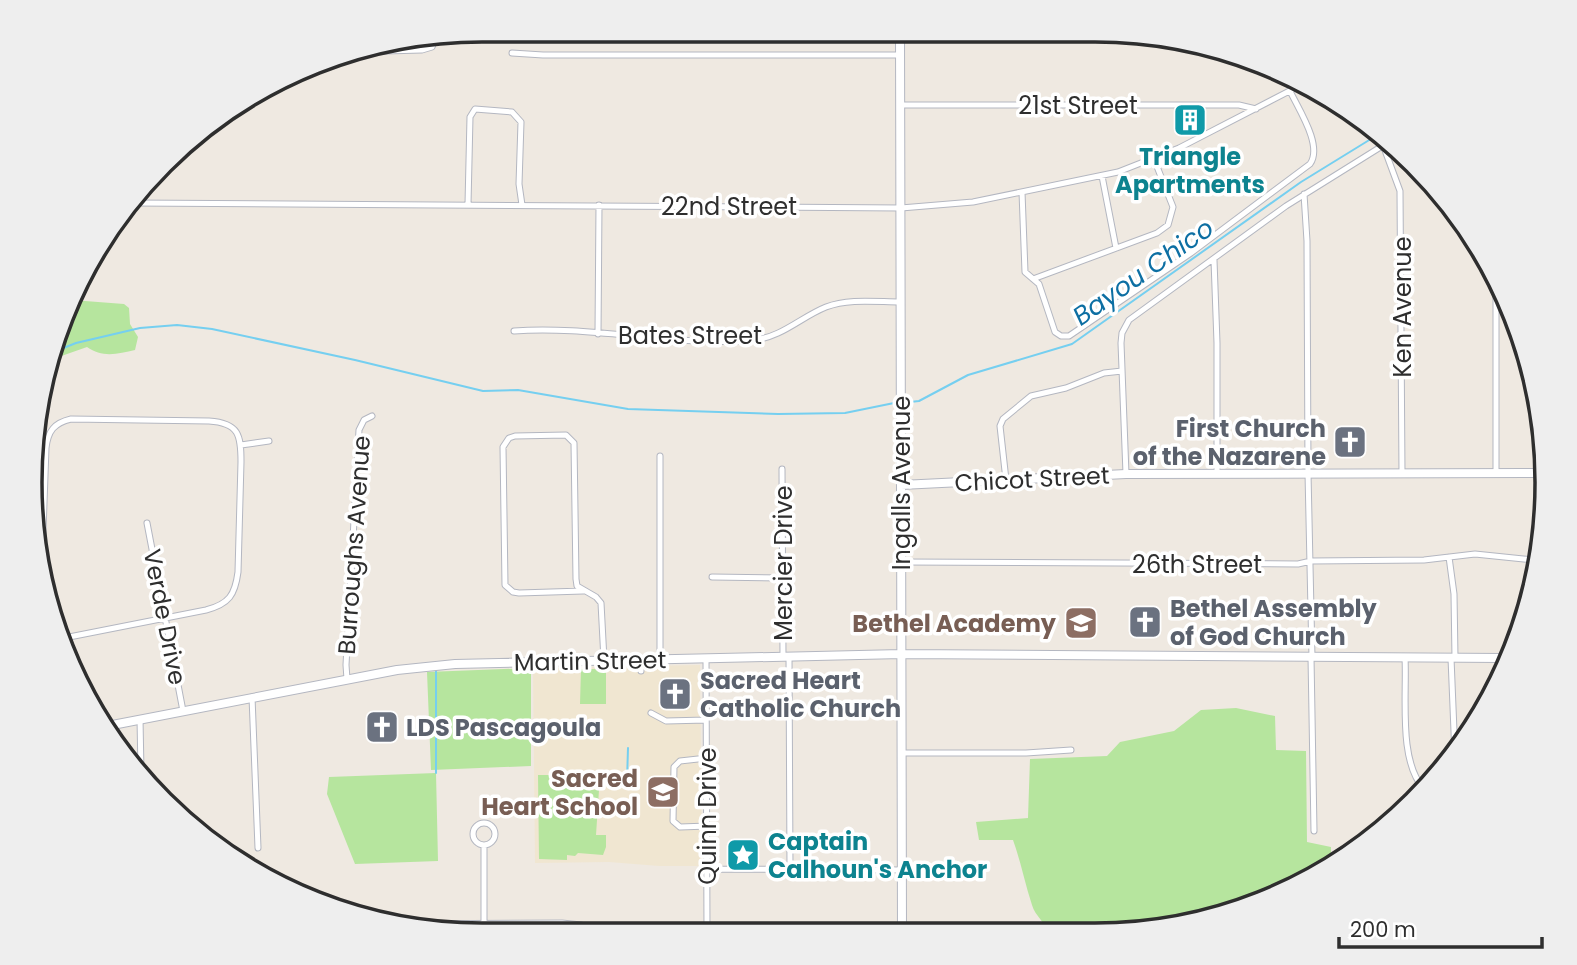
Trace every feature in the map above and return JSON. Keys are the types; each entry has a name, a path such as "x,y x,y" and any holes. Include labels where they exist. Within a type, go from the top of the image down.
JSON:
{"main road":[{"name":"Ingalls Avenue","path":"900,42 902,923"},
{"name":"Chicot Street","path":"901,485 1126,474 1535,473"},
{"name":"Martin Street","path":"114,725 397,670 455,664 902,654 1498,658"}],"street":[{"path":"394,51 422,50 433,45"},
{"path":"512,53 900,55"},
{"name":"22nd Street","path":"142,203 901,208 956,205 1102,176 1154,159 1293,89"},
{"path":"1022,192 1026,275 1042,289 1055,332 1065,336 1077,332 1310,164 1315,156 1313,141 1290,91"},
{"name":"21st Street","path":"900,105 1239,105 1256,109"},
{"path":"468,204 470,117 475,109 512,113 519,117 522,129 519,184 522,205"},
{"path":"1126,474 1122,333 1129,320 1304,194 1380,147"},
{"name":"Ken Avenue","path":"1388,154 1400,191 1402,473"},
{"path":"1033,279 1157,233 1168,225 1173,207 1154,159"},
{"path":"1102,176 1116,248"},
{"path":"1304,194 1308,309 1314,831"},
{"path":"598,334 599,205"},
{"path":"1214,260 1217,473"},
{"name":"Bates Street","path":"514,331 754,340 774,336 813,313 837,304 901,302"},
{"path":"1496,302 1496,473"},
{"path":"1006,480 1000,426 1003,419 1038,393 1066,388 1091,377 1122,371"},
{"name":"Burroughs Avenue","path":"348,679 346,665 358,432 363,420 372,416"},
{"path":"44,516 46,448 50,432 57,424 71,419 221,422 237,432 241,445 237,572 234,593 228,602 219,607 70,637"},
{"path":"575,588 574,443 566,435 509,438 503,447 505,585 519,593 575,588 596,597 601,603 604,660"},
{"path":"241,445 269,441"},
{"path":"660,456 660,659"},
{"name":"Mercier Drive","path":"782,469 790,869"},
{"name":"Verde Drive","path":"147,523 183,711"},
{"name":"26th Street","path":"901,562 1234,565 1424,560 1492,555 1528,559"},
{"path":"1449,557 1454,594 1455,736"},
{"path":"712,577 783,578"},
{"path":"1405,657 1407,755 1418,782"},
{"name":"Quinn Drive","path":"706,658 707,923"},
{"path":"641,659 641,671"},
{"path":"252,698 258,848"},
{"path":"651,713 666,721 706,720"},
{"path":"140,719 141,761"},
{"path":"902,753 1026,753 1071,750"},
{"path":"707,758 680,761 674,768 673,821 680,827 708,826"},
{"path":"486,823 493,827 495,835 492,842 484,845 475,840 473,832 478,825 486,823"},
{"path":"484,845 484,923"},
{"path":"707,869 903,870"}],"shaded area":[{"path":"700,665 702,866 609,862 535,863 533,668"}],"green space":[{"path":"82,301 124,304 129,308 130,324 138,337 135,350 104,354 87,347 60,356"},
{"path":"531,668 531,766 431,770 427,672"},
{"path":"581,669 606,669 606,704 580,704"},
{"path":"1236,708 1275,716 1276,750 1306,751 1307,842 1331,847 1331,854 1289,878 1236,900 1180,915 1123,922 1044,923 1033,909 1013,840 979,840 976,822 1028,818 1030,759 1107,756 1120,742 1174,731 1201,710"},
{"path":"436,773 438,861 355,864 327,794 329,777"},
{"path":"538,775 588,775 587,784 574,784 573,788 599,790 596,835 606,835 603,855 578,853 575,856 567,855 567,860 539,859"}],"waterway":[{"name":"Bayou Chico","path":"910,402 919,401 968,375 1072,344 1301,182 1371,139"},
{"path":"63,348 140,328 177,325 212,329 483,391 518,390 628,409 778,414 845,413 894,403"},
{"path":"436,671 436,773"},
{"path":"627,781 628,748"}],"place":[{"name":"Triangle Apartments","path":"1190,120"},
{"name":"First Church of the Nazarene","path":"1350,442"},
{"name":"Bethel Assembly of God Church","path":"1145,622"},
{"name":"Bethel Academy","path":"1081,623"},
{"name":"Sacred Heart Catholic Church","path":"675,694"},
{"name":"LDS Pascagoula","path":"382,727"},
{"name":"Sacred Heart School","path":"663,792"},
{"name":"Captain Calhoun's Anchor","path":"743,855"}]}
